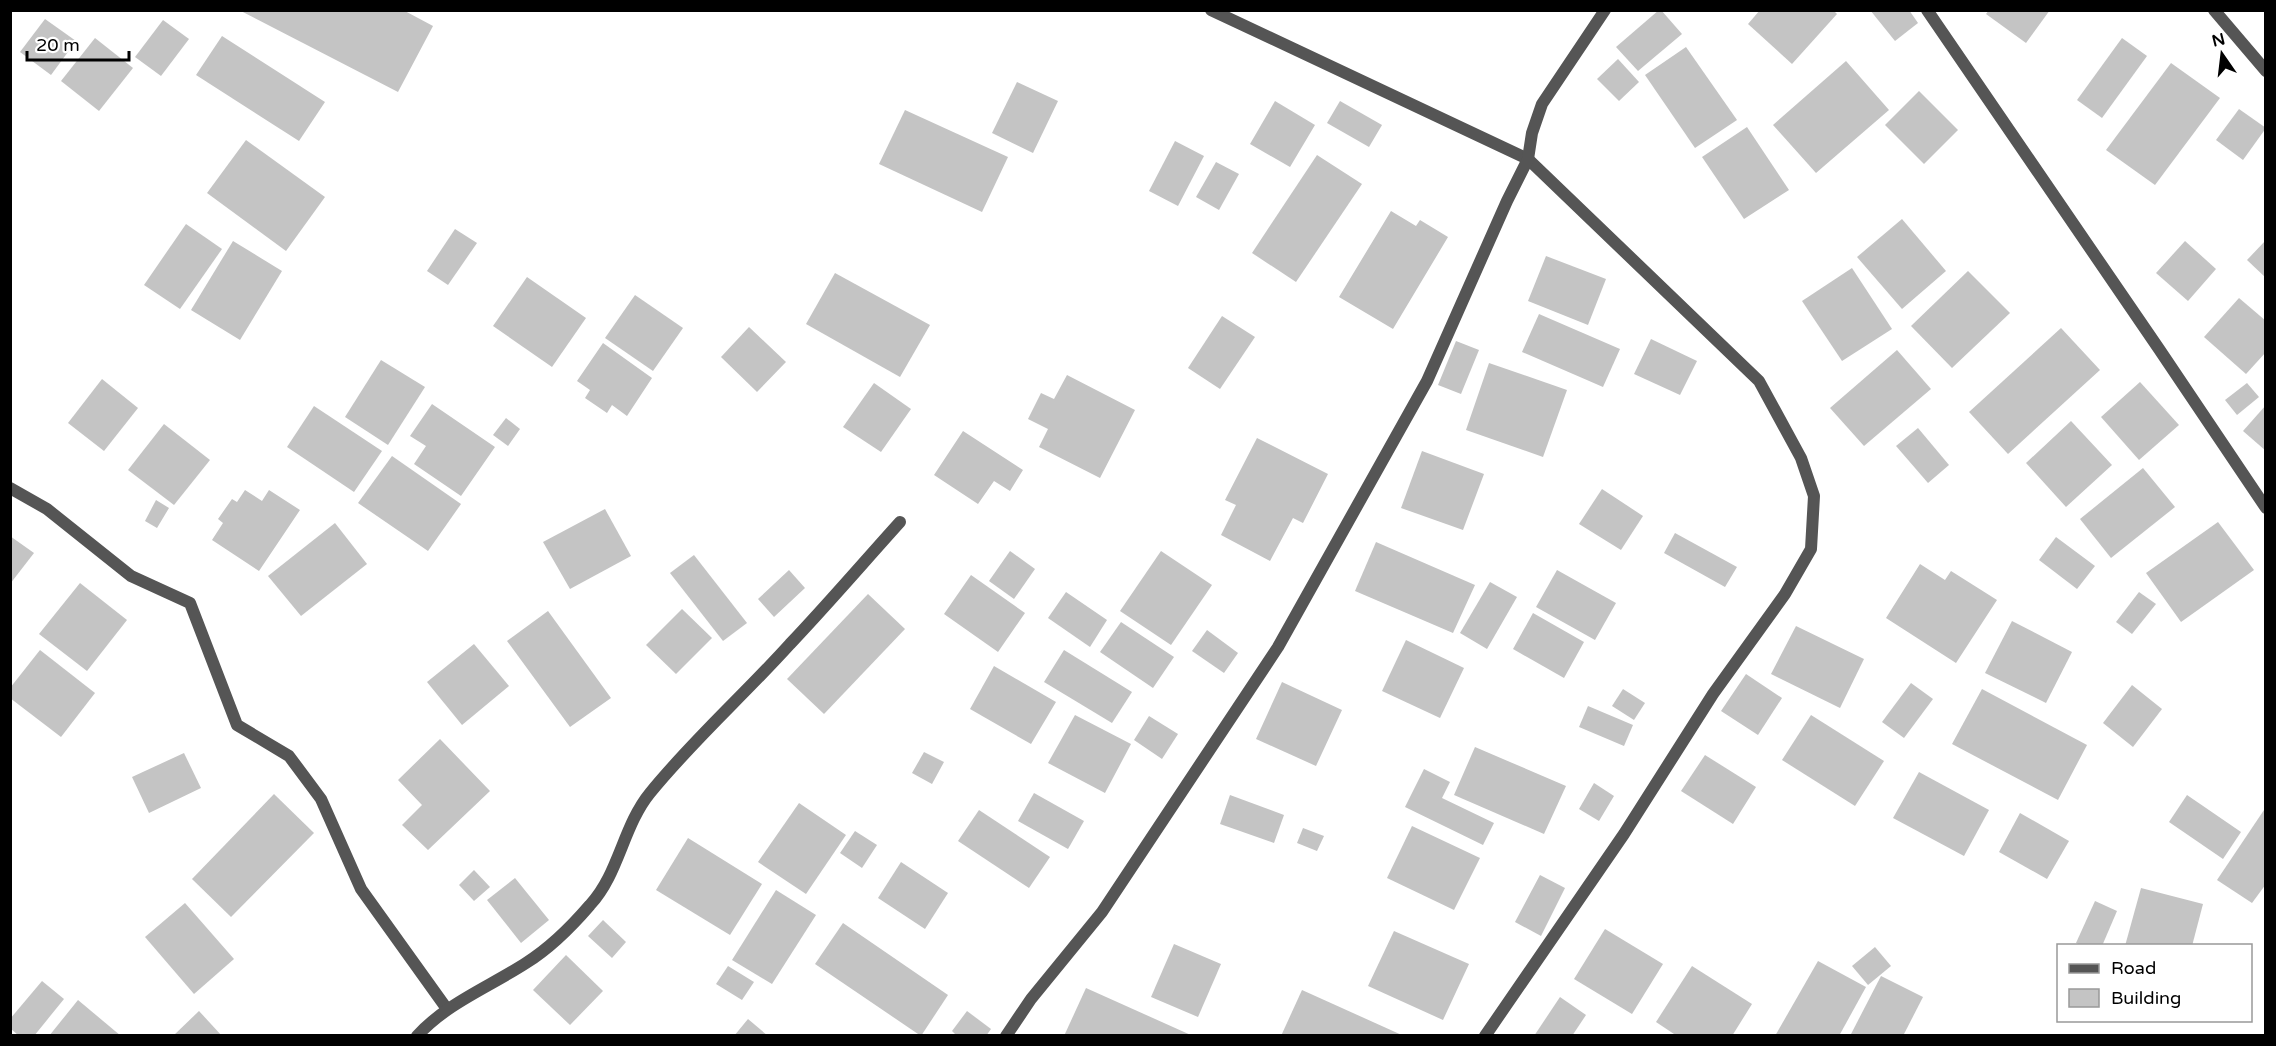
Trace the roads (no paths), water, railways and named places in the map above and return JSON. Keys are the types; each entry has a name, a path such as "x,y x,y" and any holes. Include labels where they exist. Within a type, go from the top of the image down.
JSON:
{"street":[{"path":"1211,10 1528,159 1759,381 1802,458 1815,496 1811,549 1785,594 1713,694 1624,834 1485,1035"},
{"path":"1005,1035 1031,999 1102,912 1278,647 1427,381 1528,159 1532,133 1542,104 1605,10"},
{"path":"1927,10 2265,508"},
{"path":"2214,10 2265,71"},
{"path":"10,489 47,509 131,576 190,603 237,725 289,756 321,799 361,889 447,1009"},
{"path":"417,1035 447,1009 528,962 555,940 592,904 610,875 628,830 647,796 686,750 790,645 900,522"}]}
